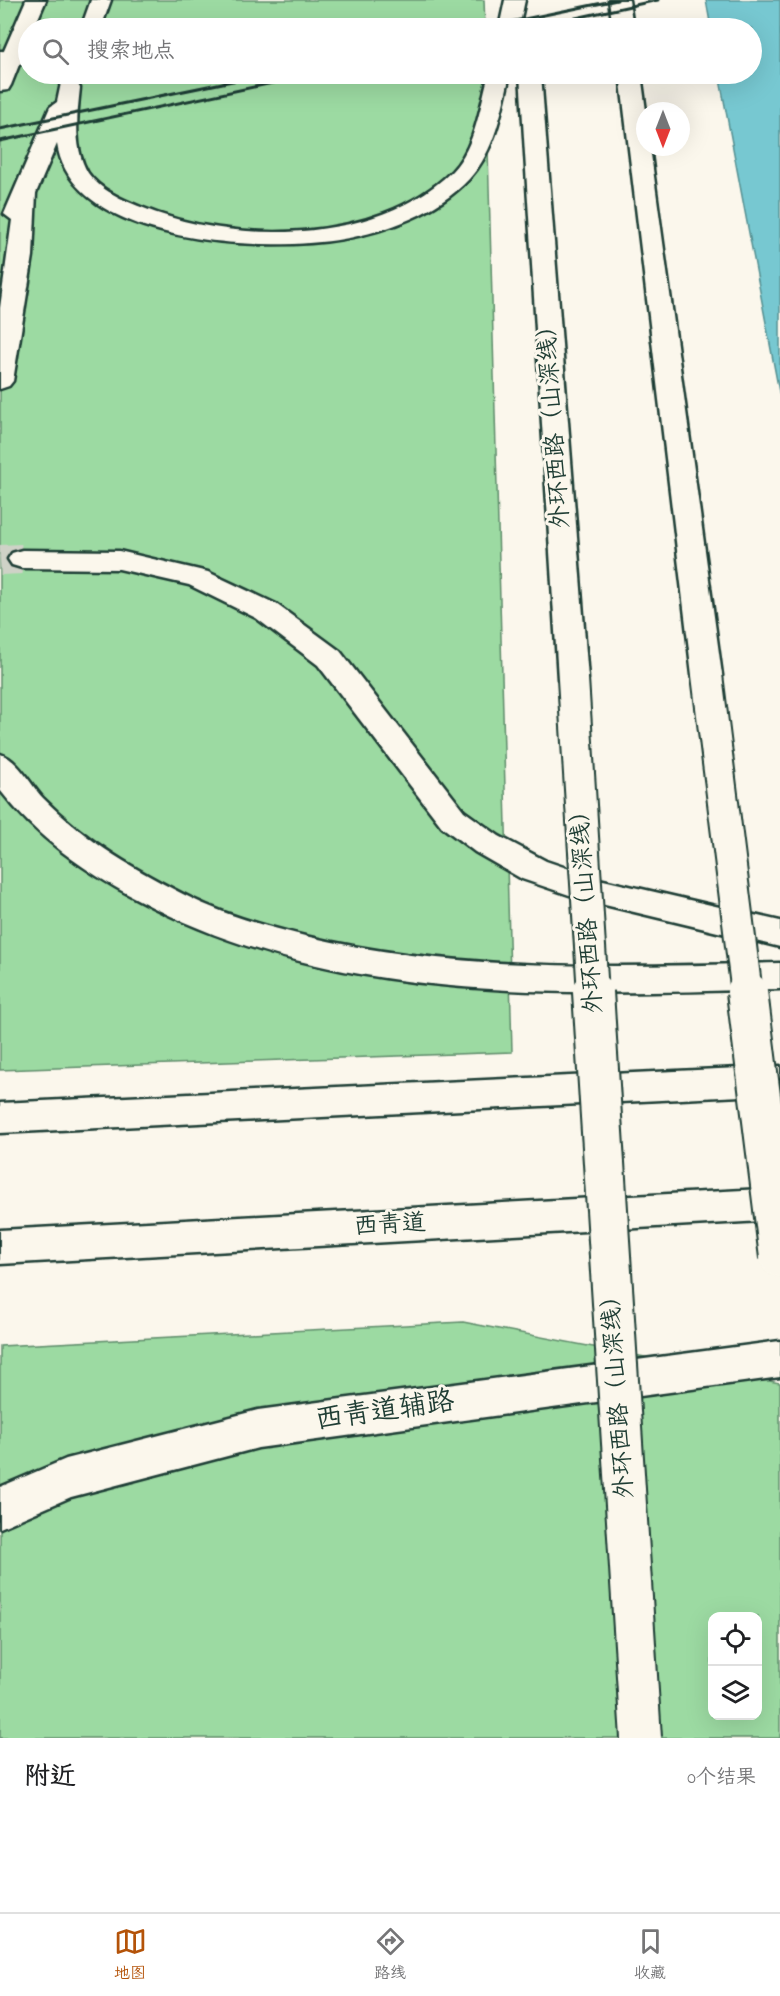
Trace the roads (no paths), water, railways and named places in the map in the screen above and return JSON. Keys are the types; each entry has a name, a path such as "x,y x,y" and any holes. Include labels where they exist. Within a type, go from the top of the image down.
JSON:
{"main road":[{"path":"28,18 36,0"},
{"path":"95,18 101,0"},
{"path":"511,18 515,0"},
{"path":"525,0 526,18"},
{"path":"619,0 622,18"},
{"path":"635,18 636,0"},
{"path":"9,16 10,59"},
{"path":"0,85 18,41"},
{"path":"0,245 26,194 70,84"},
{"path":"71,84 64,137 75,170 85,183 112,203 154,221 194,231 269,239 312,236 388,220 417,207 440,193 460,174 474,154 484,130 496,84"},
{"name":"外环西路（山深线）","path":"531,84 573,679 641,1738"},
{"path":"631,84 780,1257"},
{"path":"0,381 21,256 26,194"},
{"path":"22,559 119,560 198,578 266,611 329,658 453,819 487,844 534,870 596,891 780,934"},
{"path":"0,765 42,816 82,852 144,891 211,920 306,951 404,970 514,979 643,980 780,976"},
{"path":"0,1118 780,1080"},
{"name":"西青道","path":"0,1247 780,1204"},
{"name":"西青道辅路","path":"0,1508 66,1479 258,1429 780,1359"}],"water":[{"path":"706,0 780,0 780,397 721,84 762,84 762,18 709,18"}],"tunnel":[{"path":"0,560 22,559"}],"railway":[{"path":"530,18 617,0"},
{"path":"576,18 658,0"},
{"path":"0,129 218,84"},
{"path":"0,141 268,84"}]}
